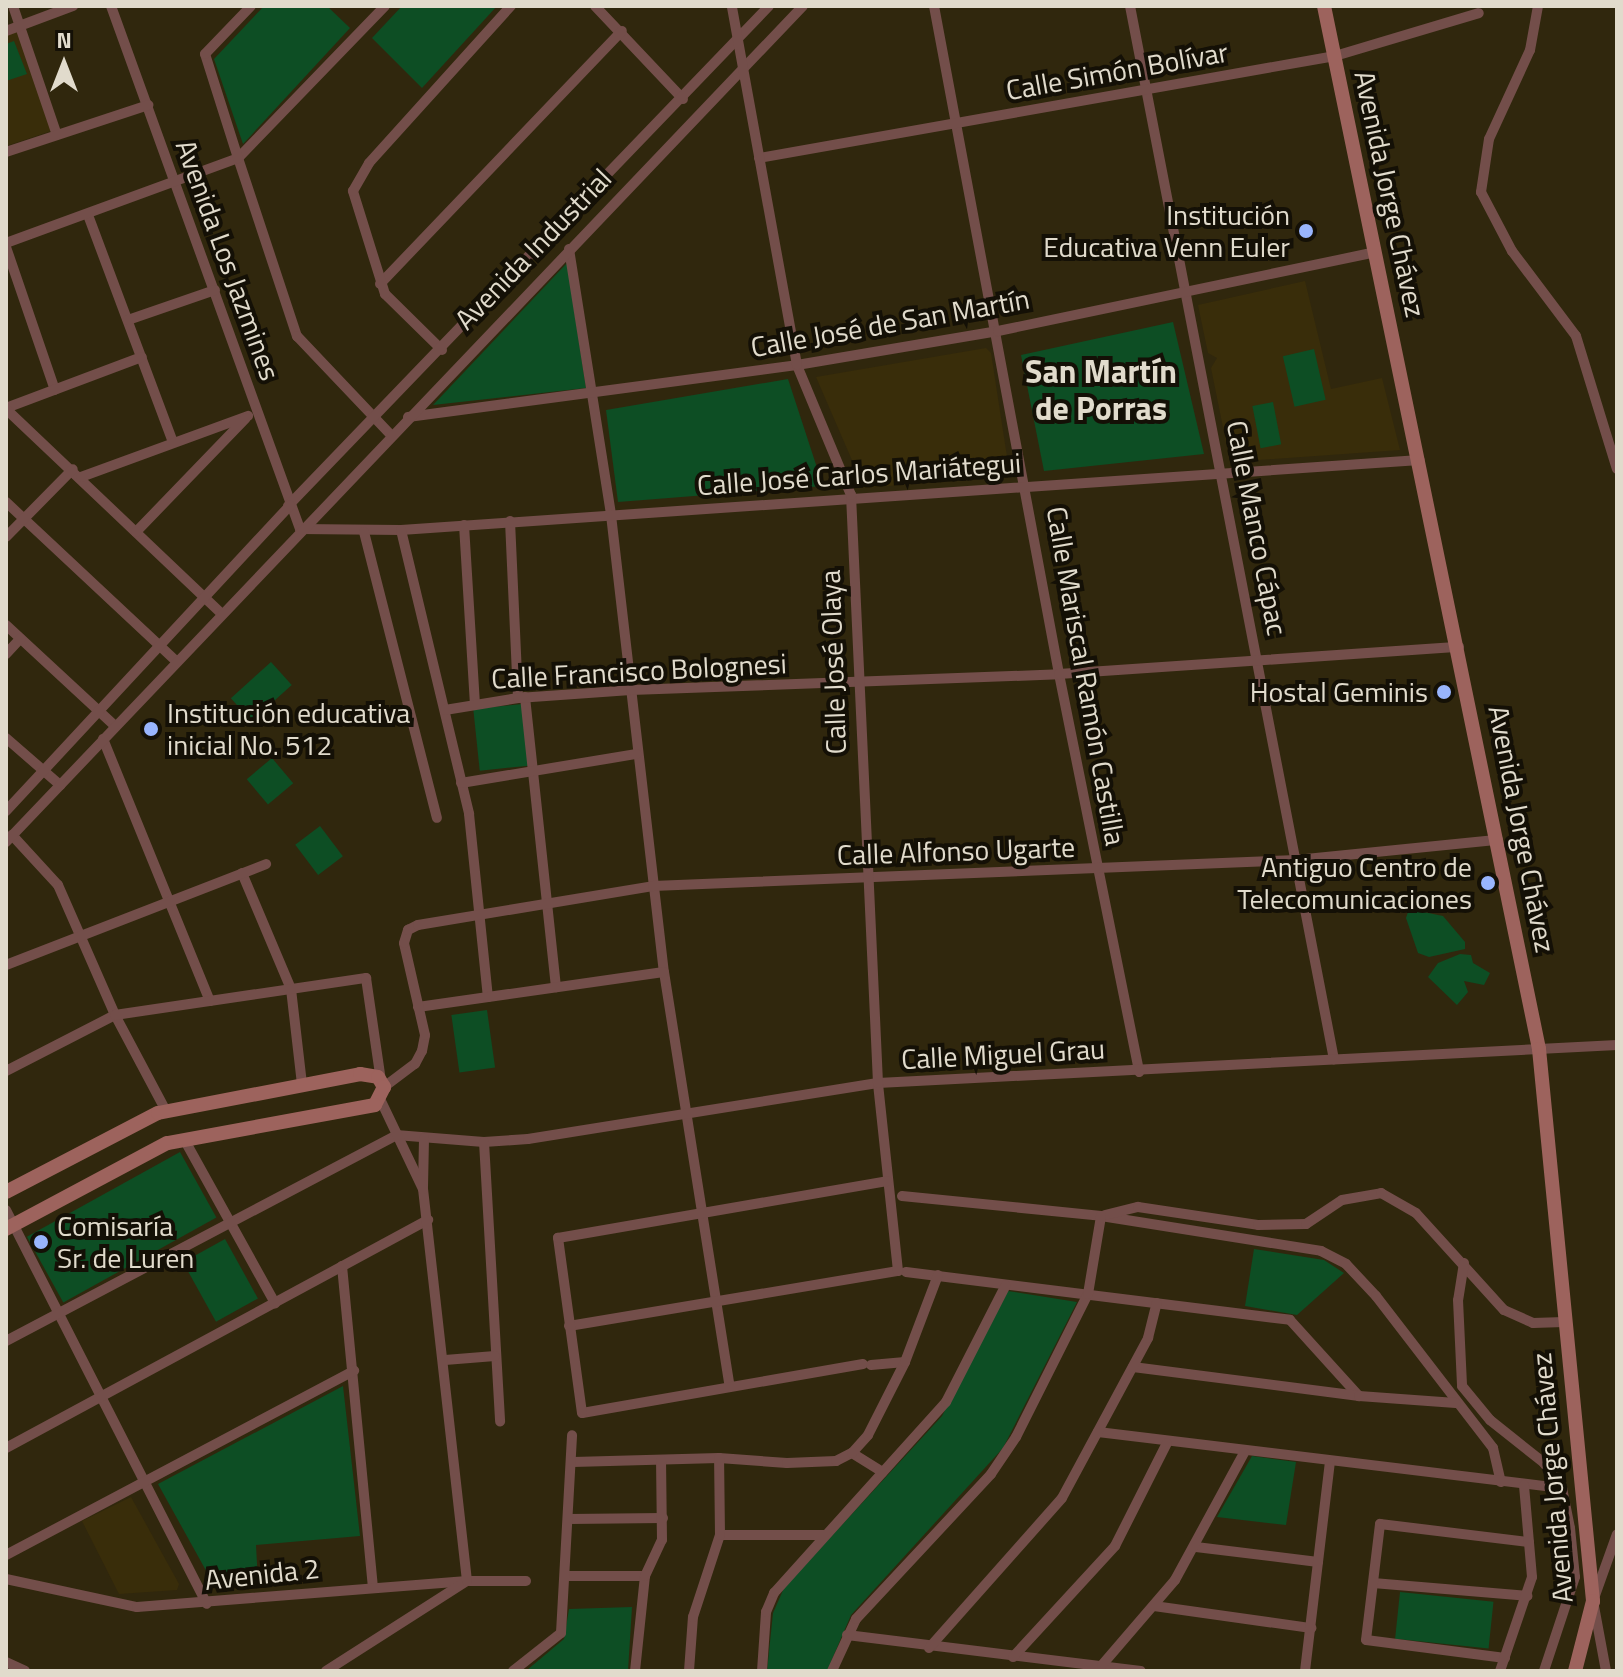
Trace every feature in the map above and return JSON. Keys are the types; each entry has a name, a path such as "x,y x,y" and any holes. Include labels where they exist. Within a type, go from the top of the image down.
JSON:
{"main road":[{"name":"Avenida Jorge Chávez","path":"1324,6 1459,647 1539,1049 1593,1601 1575,1671"},
{"path":"6,1192 166,1111 360,1074 382,1090"},
{"path":"10,1227 184,1139 382,1090"}],"street":[{"path":"13,6 57,135"},
{"path":"6,31 73,6"},
{"name":"Avenida Los Jazmines","path":"111,6 215,290 252,412 300,529"},
{"path":"251,6 205,54 238,158 297,336 391,435"},
{"path":"55,390 6,245 238,158 385,6"},
{"path":"442,350 380,284 353,201 357,180 511,6"},
{"path":"595,6 622,31 683,99"},
{"name":"Calle José Olaya","path":"732,6 797,365 851,495 857,682 878,1083 887,1181 902,1272"},
{"path":"6,811 289,505 442,350 769,6"},
{"name":"Avenida Industrial","path":"9,838 300,529 803,6"},
{"name":"Calle Mariscal Ramón Castilla","path":"934,6 960,123 1059,674 1139,1072"},
{"name":"Calle Manco Cápac","path":"1130,6 1224,472 1334,1059"},
{"path":"1538,6 1530,50 1489,139 1481,192 1512,251 1576,336 1617,469"},
{"name":"Calle Simón Bolívar","path":"759,158 1148,92 1335,56 1479,13"},
{"path":"380,284 622,31"},
{"path":"6,152 148,105"},
{"path":"88,215 172,440"},
{"path":"569,249 611,515 664,972 730,1387"},
{"name":"Calle José de San Martín","path":"408,417 797,365 998,331 1375,252"},
{"path":"128,320 215,290"},
{"path":"142,357 6,408 221,613"},
{"path":"6,537 23,517 77,473 252,412"},
{"path":"136,532 252,412"},
{"name":"Calle José Carlos Mariátegui","path":"300,529 401,530 851,495 1027,488 1420,460"},
{"path":"6,502 176,661"},
{"path":"510,521 521,698 556,987"},
{"path":"464,525 475,705"},
{"path":"401,530 469,814 477,917 488,997"},
{"path":"364,532 437,818"},
{"path":"6,625 115,726"},
{"path":"6,654 20,639"},
{"name":"Calle Francisco Bolognesi","path":"445,710 521,698 631,690 1059,674 1258,663 1459,647"},
{"path":"6,738 60,785"},
{"path":"103,739 210,1001"},
{"path":"461,783 637,754"},
{"path":"9,838 58,885 115,1015 166,1111"},
{"name":"Calle Alfonso Ugarte","path":"418,1007 404,943 408,930 418,925 653,886 1296,860 1498,840"},
{"path":"6,965 266,864"},
{"path":"242,873 291,989 302,1084"},
{"path":"382,1090 408,1070 422,1051 418,1007 664,972"},
{"path":"6,1071 115,1015 366,978 382,1090 396,1135 423,1189"},
{"name":"Calle Miguel Grau","path":"396,1135 484,1142 878,1083 1139,1072 1617,1045"},
{"path":"6,1341 396,1135"},
{"path":"326,1671 467,1581 445,1360 423,1189 424,1138"},
{"path":"184,1139 275,1303"},
{"path":"484,1142 500,1422"},
{"path":"887,1181 558,1238 582,1413 867,1364 905,1362"},
{"path":"1101,1216 1138,1207 1258,1225 1306,1224 1342,1200 1381,1193 1416,1213 1504,1310 1533,1323 1564,1322"},
{"path":"902,1196 1101,1216 1321,1251 1346,1264 1376,1296 1493,1448 1501,1482"},
{"path":"6,1210 10,1227 104,1395 207,1604"},
{"path":"832,1671 856,1619 991,1474 1016,1437 1088,1294 1101,1216"},
{"path":"6,1448 428,1220"},
{"path":"1464,1263 1458,1300 1462,1386 1490,1420 1544,1463 1562,1488 1575,1577 1544,1671"},
{"path":"342,1266 373,1587"},
{"path":"569,1326 902,1272 938,1275 1290,1320 1342,1373 1359,1396"},
{"path":"573,1462 719,1458 836,1461 852,1453 868,1435 905,1362 938,1275"},
{"path":"762,1671 766,1612 774,1593 946,1402 1006,1285"},
{"path":"929,1648 1062,1498 1133,1367 1157,1303"},
{"path":"445,1360 495,1356"},
{"path":"1133,1367 1328,1393 1456,1403"},
{"path":"6,1555 354,1371"},
{"path":"1328,1393 1342,1373"},
{"path":"1098,1432 1244,1453 1562,1488"},
{"path":"513,1671 561,1633 568,1576 572,1435"},
{"path":"1013,1657 1115,1546 1167,1443"},
{"path":"852,1453 883,1472"},
{"path":"1102,1665 1154,1606 1196,1547 1244,1453"},
{"path":"689,1671 693,1617 720,1535 719,1458"},
{"path":"635,1671 645,1576 662,1540 661,1460"},
{"path":"1305,1671 1330,1462"},
{"path":"1500,1671 1532,1577 1524,1485"},
{"path":"569,1519 663,1518"},
{"path":"1505,1658 1366,1640 1380,1524 1529,1542"},
{"path":"1606,1671 1593,1601 1617,1534"},
{"path":"720,1535 825,1535"},
{"path":"1196,1547 1318,1562"},
{"path":"568,1576 645,1576"},
{"name":"Avenida 2","path":"6,1579 137,1607 207,1604 373,1587 526,1581"},
{"path":"1373,1583 1527,1596"},
{"path":"1154,1606 1311,1628"},
{"path":"847,1635 929,1648 1141,1671"},
{"path":"6,1662 25,1671"}],"shaded area":[{"path":"18,30 51,131 6,146 6,35"},
{"path":"1305,281 1331,389 1382,378 1400,450 1230,462 1211,368 1217,358 1208,353 1198,305"},
{"path":"986,348 991,353 1010,476 864,488 816,377"},
{"path":"131,1497 179,1584 177,1590 119,1594 82,1521"}],"green space":[{"path":"264,6 327,6 350,28 243,144 214,59"},
{"path":"402,6 497,6 422,88 372,38"},
{"path":"14,41 27,74 6,81 6,44"},
{"path":"567,263 586,388 433,405"},
{"path":"1173,322 1204,454 1044,471 1021,355"},
{"path":"1314,349 1326,400 1295,407 1283,356"},
{"path":"788,379 823,486 618,502 606,410"},
{"path":"1273,402 1281,444 1261,448 1252,406"},
{"path":"271,662 292,685 252,721 231,698"},
{"path":"522,704 528,766 480,771 473,709"},
{"path":"272,758 293,783 268,804 247,779"},
{"path":"320,826 343,856 318,875 295,845"},
{"path":"1409,909 1443,916 1465,942 1465,949 1429,957 1418,953 1406,918"},
{"path":"1460,954 1471,955 1473,963 1490,973 1484,985 1464,981 1468,992 1457,1005 1428,977 1438,963"},
{"path":"487,1010 495,1067 459,1072 451,1015"},
{"path":"180,1152 216,1218 63,1302 27,1237"},
{"path":"225,1239 258,1298 216,1322 183,1262"},
{"path":"1254,1249 1324,1260 1344,1273 1297,1315 1245,1306"},
{"path":"1008,1291 1077,1302 1003,1448 851,1615 827,1671 767,1671 773,1613 784,1588 942,1416"},
{"path":"343,1386 360,1536 256,1545 258,1582 214,1585 158,1484"},
{"path":"1252,1456 1296,1462 1286,1525 1217,1517"},
{"path":"1400,1592 1493,1602 1489,1649 1395,1639"},
{"path":"632,1607 628,1671 527,1670 564,1639 569,1609"}],"place":[{"name":"Institución Educativa Venn Euler","path":"1306,231"},
{"name":"Hostal Geminis","path":"1444,692"},
{"name":"Institución educativa inicial No. 512","path":"151,729"},
{"name":"Antiguo Centro de Telecomunicaciones","path":"1488,883"},
{"name":"Comisaría Sr. de Luren","path":"41,1242"}],"district":[{"name":"San Martín de Porras","path":"1101,390"}]}
